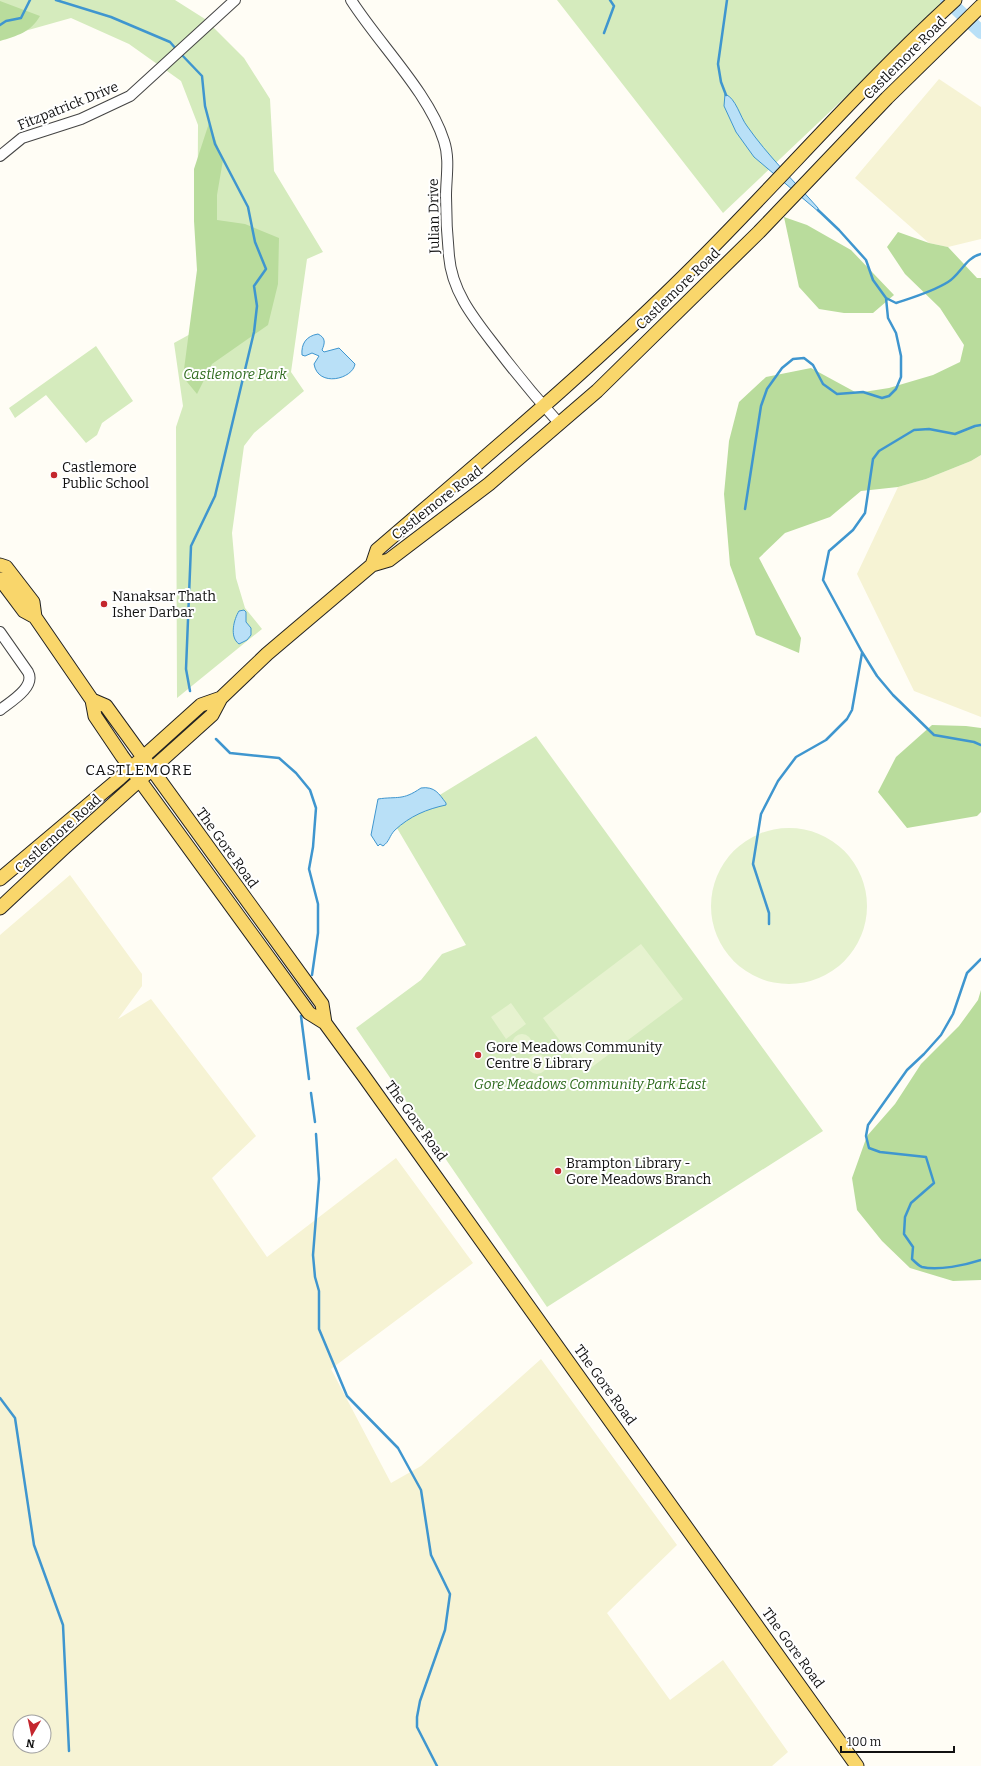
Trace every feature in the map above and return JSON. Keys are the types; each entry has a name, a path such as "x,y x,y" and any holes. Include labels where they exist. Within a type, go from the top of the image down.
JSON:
{"main road":[{"name":"Castlemore Road","path":"372,564 377,550 544,407 696,264 936,17 955,0"},
{"name":"Castlemore Road","path":"0,908 65,847 212,715 221,698 272,650 372,564 389,560 489,484 597,391 759,232 781,207 887,98 980,7"},
{"path":"743,216 759,232"},
{"path":"696,264 712,279"},
{"name":"The Gore Road","path":"0,565 6,567 33,602 35,617 92,700 95,716 140,781 309,1013 325,1023 857,1766"},
{"name":"The Gore Road","path":"0,579 24,611 35,617"},
{"name":"Castlemore Road","path":"0,879 131,768 201,705 221,698"},
{"name":"The Gore Road","path":"92,700 106,706 142,758 322,1004 325,1023"},
{"path":"277,969 289,960"}],"street":[{"name":"Fitzpatrick Drive","path":"0,156 22,138 82,119 130,96 235,0"},
{"name":"Julian Drive","path":"351,0 424,102 439,128 445,143 448,167 446,196 449,258 456,286 470,314 533,395 559,423"},
{"path":"0,632 28,672 30,680 28,686 0,710"}],"shaded area":[{"path":"939,79 981,107 981,239 948,247 929,243 855,178"},
{"path":"981,455 981,717 914,691 857,574 898,487 926,479 971,461"},
{"path":"70,875 142,974 142,986 118,1019 151,999 256,1136 212,1178 267,1257 396,1158 473,1263 331,1369 391,1483 421,1466 541,1359 677,1545 607,1613 670,1700 723,1660 788,1752 772,1766 0,1766 0,935"}],"green space":[{"name":"Castlemore Park","path":"0,0 175,0 205,19 244,58 270,99 274,171 323,252 307,259 291,372 304,391 254,433 244,446 232,533 236,578 245,608 262,629 177,698 176,427 183,406 174,343 194,332 197,296 198,125 181,81 129,44 71,18 0,38"},
{"path":"557,0 948,0 723,213"},
{"path":"0,1 40,16 28,30 0,41"},
{"path":"209,123 223,160 217,195 217,220 245,224 279,238 278,284 268,325 212,364 197,394 183,377 197,270 194,221 194,169"},
{"path":"784,217 807,225 851,250 894,295 873,313 844,313 819,309 799,287"},
{"path":"898,232 929,243 948,247 977,278 981,278 981,455 971,461 926,479 898,487 861,491 830,517 785,533 759,558 801,638 799,653 756,635 730,565 724,494 729,441 739,402 766,377 811,368 857,393 889,388 933,375 960,362 964,345 940,308 905,274 887,247"},
{"path":"96,346 133,401 102,423 97,435 86,443 46,395 15,418 9,408"},
{"path":"932,725 981,728 981,812 977,816 907,828 878,792 896,757"},
{"name":"Gore Meadows Community Park East","path":"536,736 823,1131 547,1307 356,1028 421,980 442,954 466,945 394,823"},
{"path":"781,828 797,828 812,831 826,837 844,851 858,869 864,883 867,906 864,929 858,943 844,961 826,975 812,981 797,984 781,984 766,981 752,975 734,961 724,949 714,929 711,914 711,898 714,883 720,869 734,851 746,841 766,831"},
{"path":"641,944 683,999 584,1073 543,1018"},
{"path":"981,990 981,1280 953,1281 910,1268 882,1241 857,1210 852,1178 867,1136 895,1104 921,1064 959,1026 978,1000"},
{"path":"511,1003 526,1024 506,1039 491,1017"},
{"path":"522,1034 529,1037 532,1044 529,1051 522,1054 515,1051 512,1044 515,1037"},
{"path":"537,1054 544,1057 547,1064 544,1071 537,1074 530,1071 527,1064 530,1057"}],"water":[{"path":"725,94 732,99 744,122 755,137 772,158 818,208 819,212 754,157 736,132 724,106"},
{"path":"318,334 324,339 322,350 324,352 339,348 355,364 353,369 348,374 335,379 328,379 317,372 314,364 319,356 312,353 305,356 302,355 302,347 305,341"},
{"path":"244,610 246,612 246,622 251,628 251,635 247,640 239,644 234,637 233,628 239,611"},
{"path":"421,788 430,788 436,791 446,805 425,811 413,817 395,830 383,846 380,844 378,846 371,835 378,799 409,795"}],"waterway":[{"path":"0,25 6,21 21,18 30,0"},
{"path":"56,0 111,17 170,42 177,50"},
{"path":"604,33 614,6 610,0"},
{"path":"726,95 721,82 718,64 727,0"},
{"path":"947,0 981,32"},
{"path":"180,53 202,76 205,106 215,144 248,207 255,242 266,269 254,286 257,306 254,332 215,496 191,546 186,669 190,691"},
{"path":"745,509 761,406 767,389 782,368 793,359 804,358 813,365 823,384 837,394 863,392 882,398 889,396 896,389 901,377 901,356 896,333 888,318 886,298 873,280 866,260 839,230 818,210"},
{"path":"886,298 896,303 936,289 952,279 967,262 981,254"},
{"path":"981,425 955,434 929,429 914,430 879,451 873,459 865,513 853,530 829,551 823,580 862,652 877,676 893,695 934,735 974,742 981,745"},
{"path":"769,924 769,913 753,864 761,814 778,781 796,757 826,740 847,719 852,710 862,653"},
{"path":"216,739 230,753 279,758 296,773 310,790 316,808 313,847 309,869 318,904 318,933 312,975"},
{"path":"981,959 967,973 953,1014 941,1035 907,1070 868,1125 866,1136 869,1148 880,1152 926,1157 934,1183 911,1203 905,1217 904,1234 913,1247 912,1259 918,1265 929,1268 944,1268 981,1260"},
{"path":"301,1016 309,1079"},
{"path":"311,1093 315,1122"},
{"path":"316,1134 319,1179 313,1255 315,1277 319,1291 319,1329 347,1396 398,1448 421,1490 431,1555 450,1594 445,1630 420,1701 417,1717 417,1727 437,1766"},
{"path":"0,1398 15,1418 34,1545 63,1625 69,1751"}],"place":[{"name":"Castlemore Public School","path":"54,475"},
{"name":"Nanaksar Thath Isher Darbar","path":"104,604"},
{"name":"Gore Meadows Community Centre & Library","path":"478,1055"},
{"name":"Brampton Library - Gore Meadows Branch","path":"558,1171"}],"district":[{"name":"CASTLEMORE","path":"139,770"}]}
